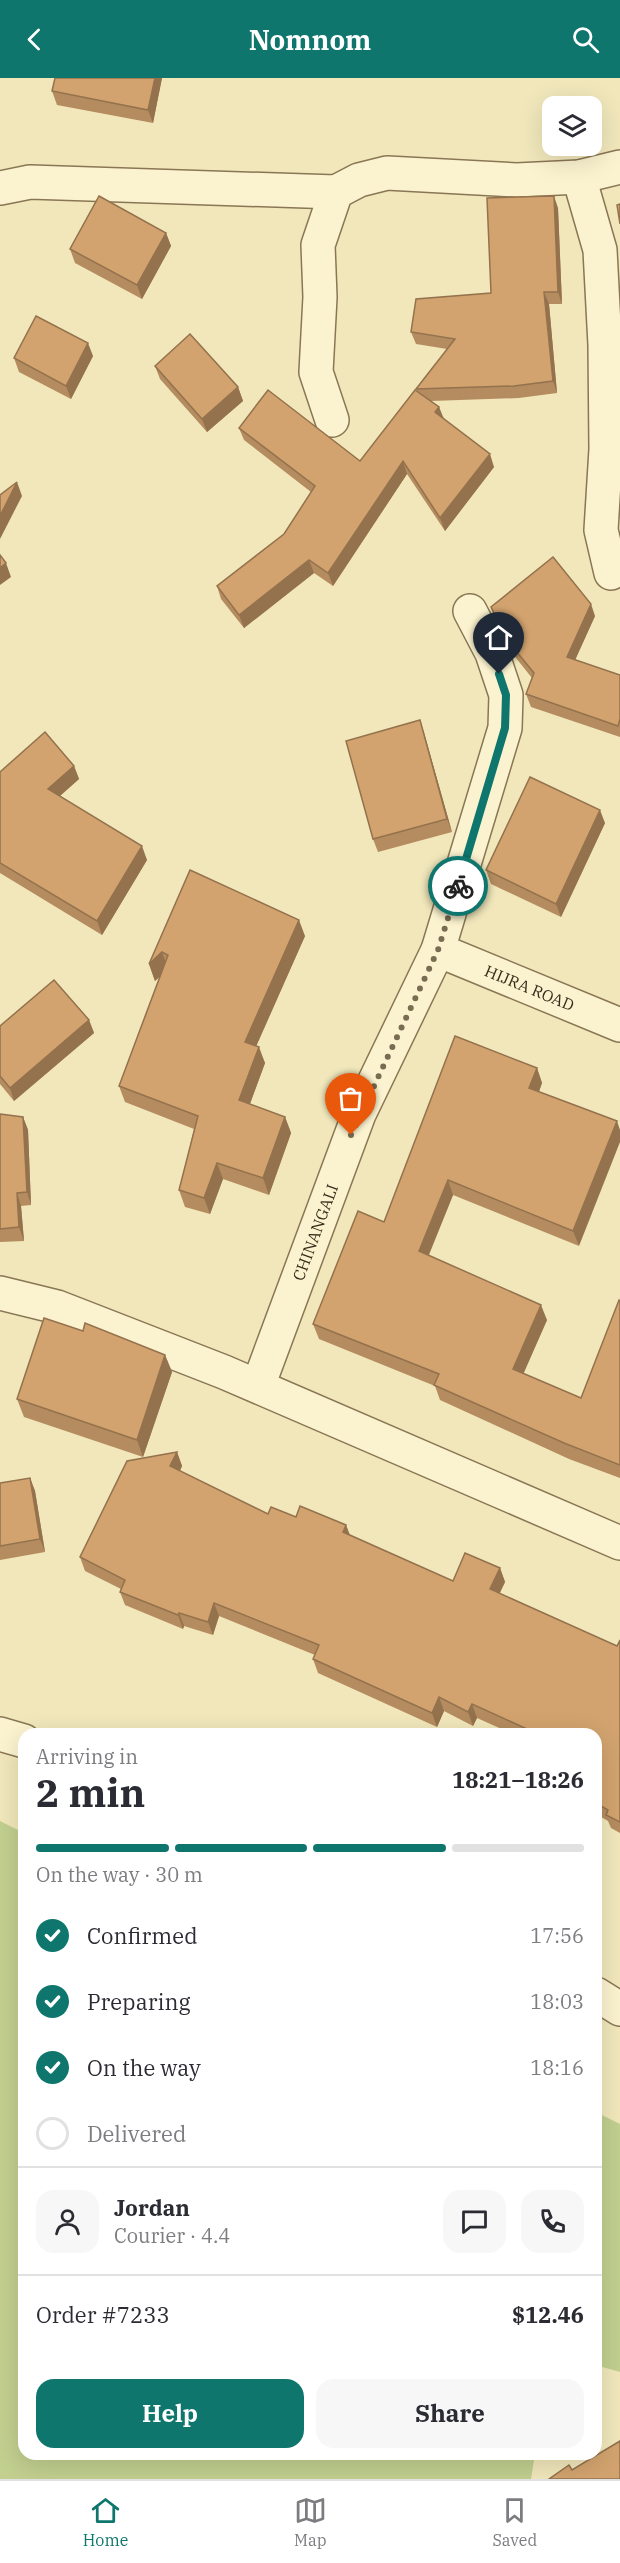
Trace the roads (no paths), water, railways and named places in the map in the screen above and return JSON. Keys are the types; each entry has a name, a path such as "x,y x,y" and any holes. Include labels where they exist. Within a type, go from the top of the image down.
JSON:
{"street":[{"path":"0,188 30,182 336,192 359,180 387,173 517,180 579,177 620,167"},
{"path":"579,177 600,250 605,345 606,449 601,530 611,573"},
{"path":"332,420 316,372 320,297 318,244 336,192"},
{"name":"CHINANGALI","path":"258,1386 359,1114 438,950 505,728 506,695 492,653 470,611"},
{"name":"HIJRA ROAD","path":"438,950 620,1024"},
{"path":"0,1293 57,1307 258,1386 620,1543"},
{"path":"0,1734 18,1739"},
{"path":"602,1998 620,2009"}]}
